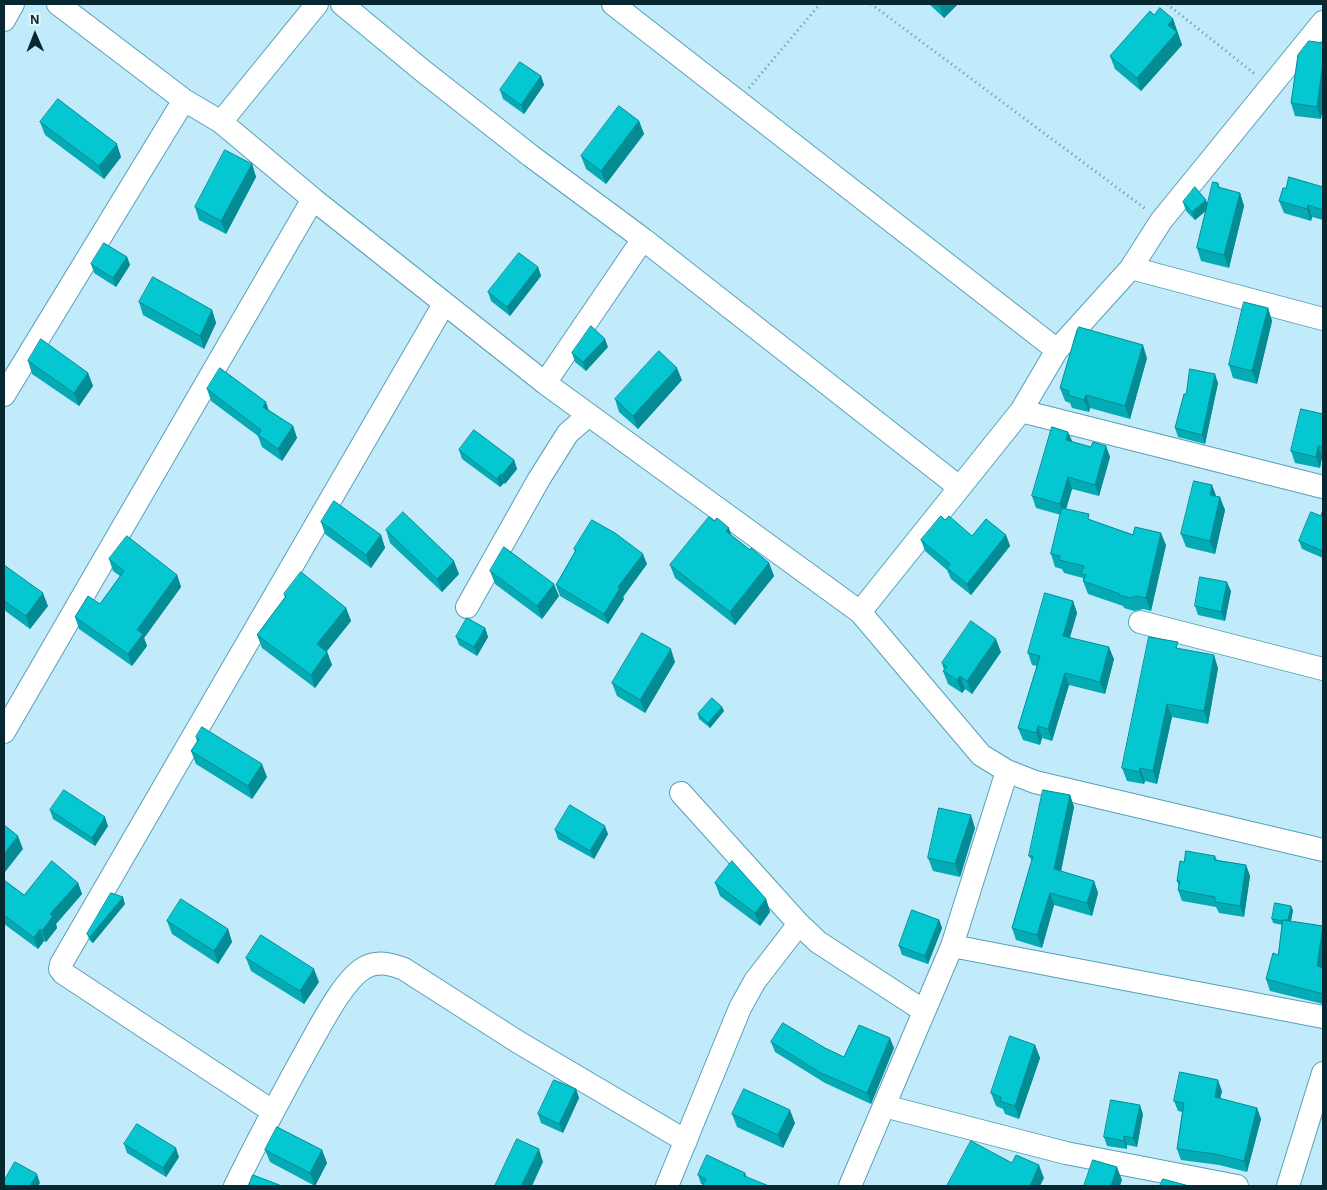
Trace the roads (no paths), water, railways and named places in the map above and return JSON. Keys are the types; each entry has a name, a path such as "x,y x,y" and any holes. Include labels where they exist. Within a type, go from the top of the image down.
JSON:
{"street":[{"path":"4,20 13,4"},
{"path":"58,4 184,100 221,122 313,199 545,383 860,612 981,755 1007,771 1059,788 1323,850"},
{"path":"221,122 317,4"},
{"path":"342,4 516,144 643,239 959,487"},
{"path":"613,4 739,100 1058,350"},
{"path":"860,612 1021,411 1058,350 1131,268 1161,221 1323,22"},
{"path":"4,395 184,100"},
{"path":"4,732 313,199"},
{"path":"545,383 643,239"},
{"path":"1131,268 1323,319"},
{"path":"272,1111 63,973 60,969 61,964 444,304"},
{"path":"1021,411 1323,487"},
{"path":"467,607 558,448 568,433 588,414"},
{"path":"1140,622 1323,669"},
{"path":"850,1186 952,946 1007,771"},
{"path":"681,793 799,924 818,942 924,1011"},
{"path":"667,1186 740,1008 755,981 799,924"},
{"path":"952,946 1323,1017"},
{"path":"235,1186 272,1111 334,1002 359,972 366,967 376,964 390,964 404,969 518,1042 686,1141"},
{"path":"1288,1186 1323,1073"},
{"path":"884,1106 1066,1153 1237,1186"}]}
